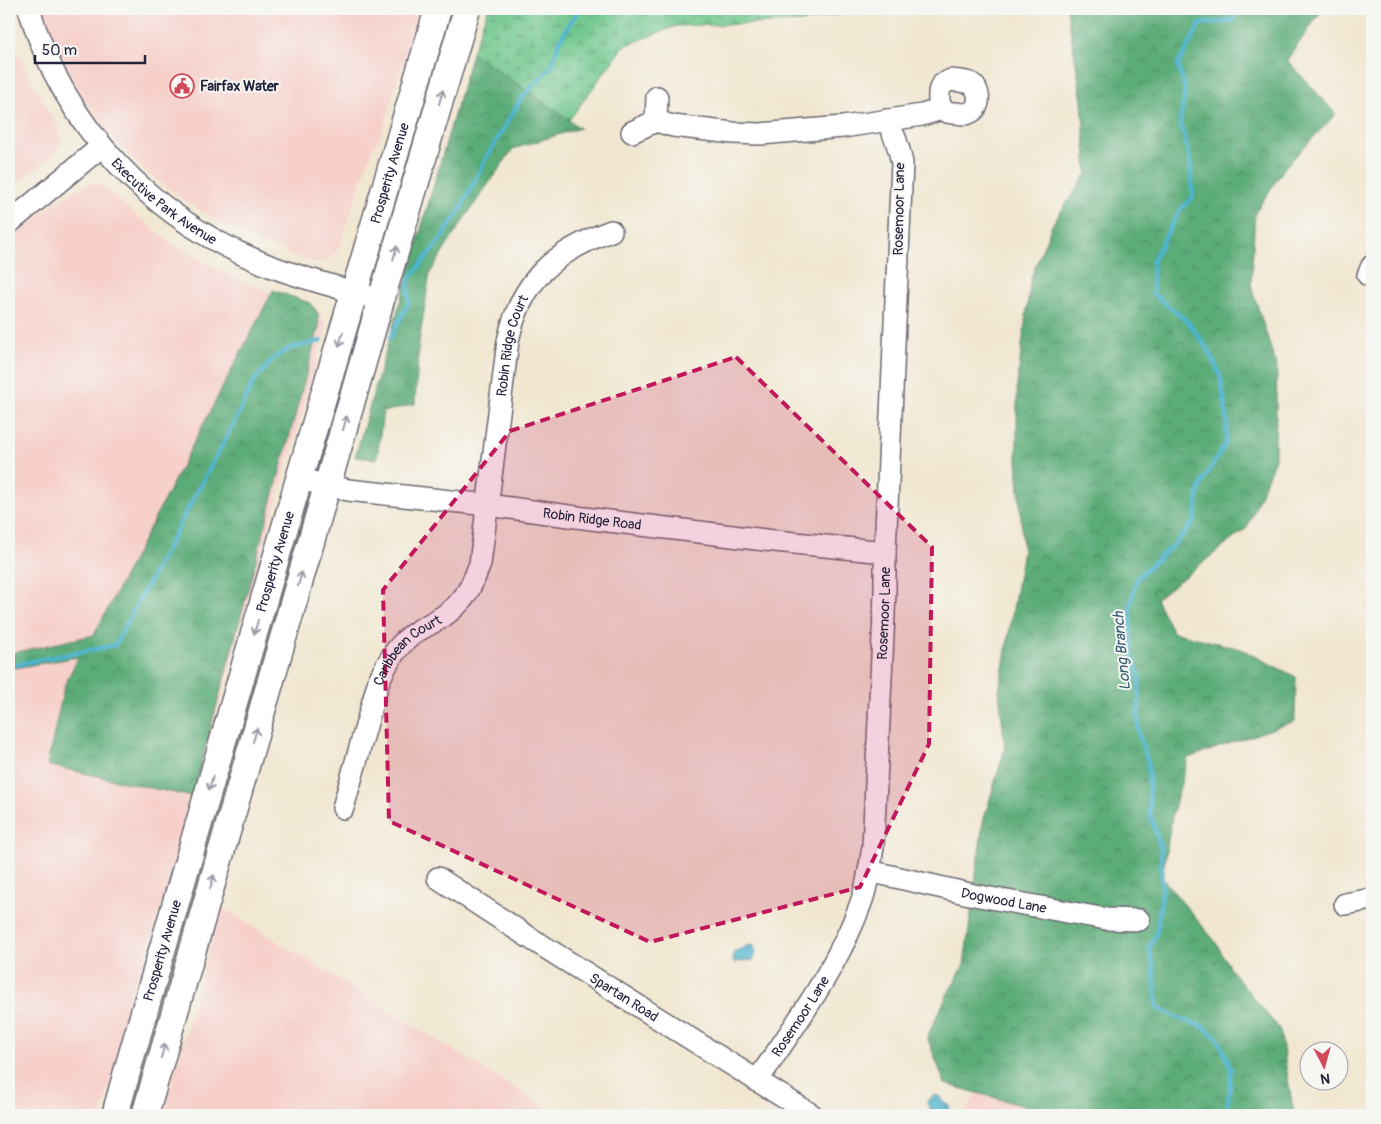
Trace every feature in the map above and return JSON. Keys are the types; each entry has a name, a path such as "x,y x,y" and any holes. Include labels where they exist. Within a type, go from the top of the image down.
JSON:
{"main road":[{"name":"Prosperity Avenue","path":"115,1115 438,9"},
{"name":"Prosperity Avenue","path":"145,1115 467,9"}],"street":[{"name":"Executive Park Avenue","path":"29,9 35,28 58,80 78,112 102,146 143,190 170,212 226,246 266,264 381,300"},
{"path":"656,121 657,97"},
{"path":"632,132 656,121 673,126 760,134 842,127 922,115 942,108"},
{"name":"Rosemoor Lane","path":"757,1081 832,965 850,929 862,898 873,847 885,602 902,163 899,147 886,120"},
{"path":"9,223 102,146"},
{"name":"Robin Ridge Court","path":"488,505 508,341 518,308 536,279 558,258 580,244 610,231"},
{"name":"Robin Ridge Road","path":"299,480 348,490 886,552"},
{"name":"Caribbean Court","path":"343,808 378,680 388,660 400,645 457,605 471,587 480,564 488,505"},
{"name":"Dogwood Lane","path":"869,871 974,894 1106,919 1139,920"},
{"name":"Spartan Road","path":"438,878 812,1115"},
{"path":"1345,904 1372,899"}],"highlighted area":[{"path":"736,357 932,547 929,744 860,887 650,942 389,821 383,590 510,431"}],"shaded area":[{"path":"43,9 419,9 385,123 373,148 338,249 334,255 322,262 313,262 259,242 217,221 146,172 106,129 78,91 56,46"},
{"path":"9,28 17,52 31,81 59,128 61,138 60,146 54,155 9,190"},
{"path":"93,183 106,188 134,214 172,243 213,267 250,285 312,305 322,315 326,329 101,1115 9,1115 9,242 27,224 58,201 83,185"},
{"path":"221,907 558,1115 163,1115"},
{"path":"987,1076 1047,1115 964,1115"}],"green space":[{"path":"488,9 866,9 801,22 676,26 624,46 569,120 472,53"},
{"path":"1067,9 1323,9 1287,60 1336,114 1285,167 1255,213 1251,285 1277,368 1275,459 1247,528 1156,599 1173,632 1241,649 1296,677 1295,721 1188,758 1172,816 1162,878 1215,941 1231,970 1280,1030 1294,1115 1051,1115 945,1084 927,1037 964,965 983,822 1005,748 999,691 1023,550 1017,460 1017,384 1031,277 1053,223 1087,173 1082,101"},
{"path":"472,53 580,128 513,149 466,216 430,273 419,343 415,404 383,412 377,459 355,457"},
{"path":"273,290 310,303 318,313 319,327 192,797 47,765 64,687 78,657 9,669 9,654 94,635"}],"water":[{"path":"749,945 754,946 756,953 754,959 734,963 734,952"},
{"path":"934,1095 940,1096 943,1102 949,1106 950,1111 948,1115 931,1115 927,1101"}],"waterway":[{"path":"390,338 409,302 408,281 437,244 460,210 485,160 522,97 551,67 560,40 579,9"},
{"name":"Long Branch","path":"1225,1115 1231,1068 1218,1039 1202,1026 1180,1019 1157,1007 1154,969 1149,948 1156,934 1162,891 1161,850 1150,813 1148,762 1138,732 1139,675 1132,654 1130,606 1137,578 1176,543 1195,520 1198,494 1204,479 1226,443 1227,416 1220,375 1209,351 1189,323 1153,294 1152,275 1153,260 1179,211 1193,197 1190,160 1180,122 1185,90 1178,65 1200,24 1233,21 1232,9"},
{"path":"9,666 115,645 234,423 254,381 275,357 290,348 321,341"}],"place":[{"name":"Fairfax Water","path":"182,86"}]}
